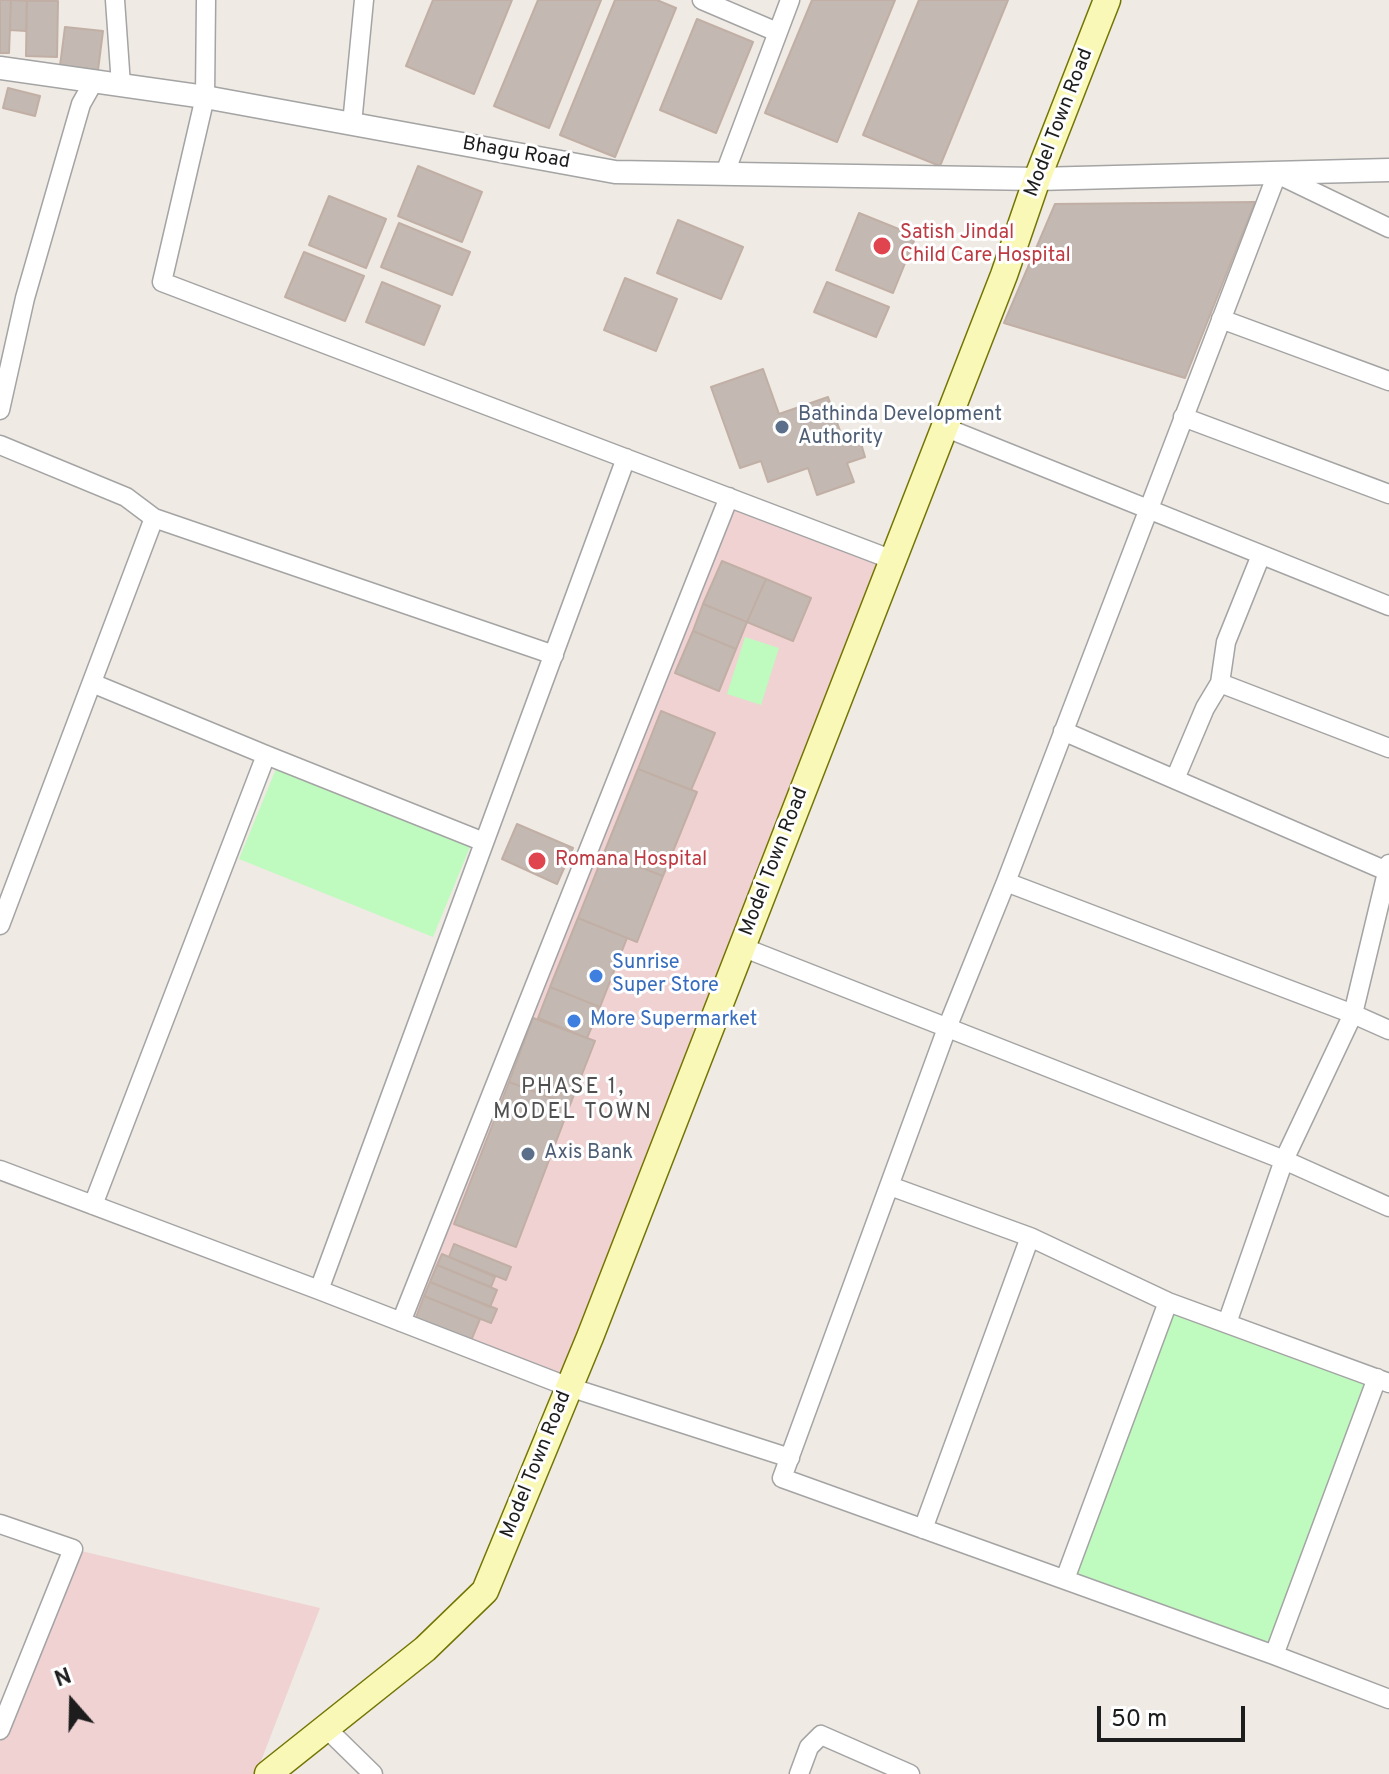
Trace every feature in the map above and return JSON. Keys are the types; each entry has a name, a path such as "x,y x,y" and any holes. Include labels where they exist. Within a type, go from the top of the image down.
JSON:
{"main road":[{"name":"Model Town Road","path":"268,1774 425,1649 485,1591 569,1387 742,947 1004,275 1037,179 1107,0"}],"street":[{"path":"115,0 121,85"},
{"path":"206,0 205,97 162,282 893,560"},
{"path":"352,124 364,0"},
{"path":"702,0 777,32"},
{"path":"725,173 790,0"},
{"name":"Bhagu Road","path":"0,68 205,97 615,172 1037,179 1389,170"},
{"path":"0,410 25,298 81,104 94,81"},
{"path":"1389,228 1277,174 1006,882 947,1028 782,1478 1389,1699"},
{"path":"1221,319 1389,381"},
{"path":"1183,417 1389,494"},
{"path":"944,427 1389,606"},
{"path":"0,445 126,497 154,518 554,655"},
{"path":"319,1290 626,458"},
{"path":"401,1322 729,497"},
{"path":"0,925 154,518"},
{"path":"1175,779 1205,708 1220,683 1226,642 1261,555"},
{"path":"92,683 484,842"},
{"path":"1220,683 1389,748"},
{"path":"1063,731 1388,869 1353,1014 1284,1160 1227,1323"},
{"path":"93,1205 266,755"},
{"path":"1006,882 1389,1030"},
{"path":"742,947 1284,1160 1389,1207"},
{"path":"0,1170 569,1387 790,1458"},
{"path":"890,1186 1030,1237 1168,1302 1383,1381 1274,1655"},
{"path":"923,1529 1030,1237"},
{"path":"1065,1579 1168,1302"},
{"path":"0,1524 73,1549 0,1730"},
{"path":"326,1728 373,1774"},
{"path":"799,1774 809,1747 821,1735 910,1774"}],"shaded area":[{"path":"729,497 893,560 569,1387 401,1322"},
{"path":"73,1549 320,1608 256,1774 0,1774 0,1729"}],"green space":[{"path":"745,637 779,648 761,705 727,694"},
{"path":"276,769 470,847 433,937 239,859"},
{"path":"1168,1302 1377,1378 1274,1655 1065,1579"}],"building":[{"path":"0,0 11,0 9,53 0,53"},
{"path":"11,0 27,1 26,31 10,30"},
{"path":"433,0 512,0 474,94 406,66"},
{"path":"538,0 601,0 549,128 494,106"},
{"path":"615,0 657,0 676,8 615,157 560,135"},
{"path":"812,0 895,0 837,142 765,113"},
{"path":"919,0 1008,0 940,166 863,135"},
{"path":"27,1 58,1 57,57 26,56"},
{"path":"697,19 753,42 716,133 660,110"},
{"path":"65,27 103,31 98,70 60,66"},
{"path":"8,88 40,96 35,116 3,108"},
{"path":"418,166 482,192 462,242 398,216"},
{"path":"329,196 386,219 366,268 309,245"},
{"path":"1255,202 1185,378 1004,323 1055,204"},
{"path":"859,213 916,236 893,293 836,270"},
{"path":"678,220 743,247 721,299 657,273"},
{"path":"399,223 470,252 452,295 381,267"},
{"path":"304,252 364,276 345,321 285,297"},
{"path":"625,278 677,299 656,351 604,330"},
{"path":"382,282 440,306 424,345 366,322"},
{"path":"827,282 889,307 876,337 814,312"},
{"name":"Bathinda Development Authority","path":"763,369 779,414 828,397 845,445 860,440 865,457 847,463 854,482 817,495 808,468 768,482 761,461 740,468 711,387"},
{"path":"722,561 766,579 747,622 703,604"},
{"path":"766,579 811,598 793,641 747,622"},
{"path":"703,604 747,622 736,649 693,631"},
{"path":"693,631 736,649 719,691 675,673"},
{"path":"661,711 715,733 691,790 638,769"},
{"path":"638,769 697,792 663,876 604,853"},
{"path":"517,824 573,848 557,884 502,859"},
{"path":"604,853 663,876 637,942 578,918"},
{"path":"578,918 627,938 600,1007 550,987"},
{"path":"550,987 600,1007 587,1038 538,1018"},
{"path":"533,1018 595,1041 570,1105 509,1082"},
{"path":"509,1082 570,1105 516,1247 454,1224"},
{"path":"454,1244 511,1267 506,1280 449,1257"},
{"path":"442,1254 495,1277 491,1287 437,1265"},
{"path":"437,1265 497,1290 490,1307 430,1282"},
{"path":"430,1282 497,1309 491,1323 424,1296"},
{"path":"424,1296 480,1319 470,1343 415,1320"}],"place":[{"name":"Satish Jindal Child Care Hospital","path":"882,246"},
{"name":"Bathinda Development Authority","path":"782,427"},
{"name":"Romana Hospital","path":"537,861"},
{"name":"Sunrise Super Store","path":"596,976"},
{"name":"More Supermarket","path":"574,1021"},
{"name":"Axis Bank","path":"528,1154"}],"district":[{"name":"PHASE 1, MODEL TOWN","path":"573,1102"}]}
